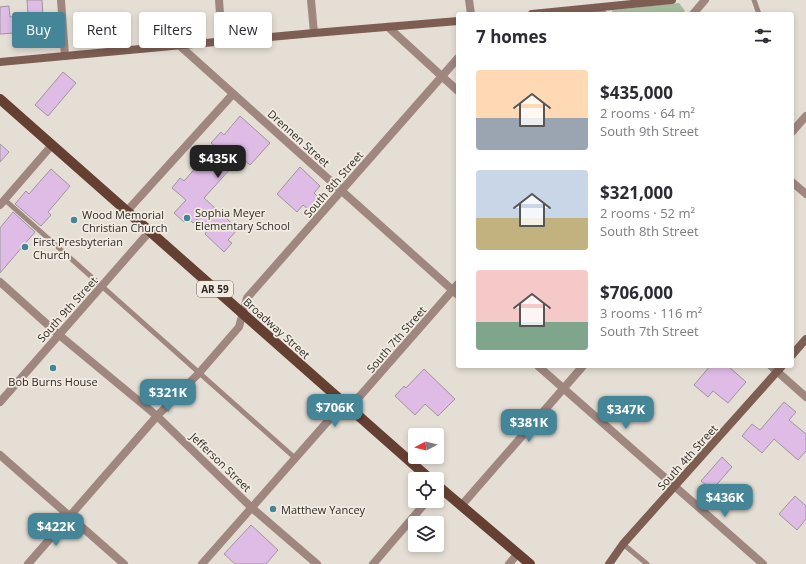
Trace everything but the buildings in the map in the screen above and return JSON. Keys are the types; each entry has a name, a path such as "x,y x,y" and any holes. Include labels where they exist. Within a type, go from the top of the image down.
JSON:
{"main road":[{"name":"Broadway Street","path":"0,99 422,472"},
{"path":"444,492 530,564"}],"street":[{"path":"61,0 65,56"},
{"path":"219,0 220,12"},
{"path":"311,0 314,33"},
{"path":"469,0 471,12"},
{"path":"553,12 672,0"},
{"path":"695,12 705,0"},
{"path":"596,8 601,12"},
{"path":"272,37 456,21"},
{"path":"388,27 456,88"},
{"path":"0,62 157,48"},
{"name":"Drennen Street","path":"182,48 341,190 456,290"},
{"name":"South 8th Street","path":"28,564 157,416 199,373 239,327 247,298 456,60"},
{"path":"127,211 233,94"},
{"path":"794,130 806,116"},
{"path":"3,202 52,145"},
{"path":"794,184 806,194"},
{"name":"South 9th Street","path":"0,402 58,334 102,287 150,231"},
{"name":"Jefferson Street","path":"0,282 58,334 157,416 252,508 317,564"},
{"name":"South 7th Street","path":"202,564 335,413 360,396 456,290"},
{"path":"794,353 806,339"},
{"path":"540,368 763,564"},
{"path":"461,506 581,368"},
{"path":"777,368 806,397"},
{"name":"South 4th Street","path":"609,564 623,544 675,487 777,368"},
{"path":"0,455 124,564"},
{"path":"373,564 421,508"},
{"path":"509,564 518,553"}],"lane":[{"path":"754,0 758,12"},
{"path":"3,202 102,287 295,458"},
{"path":"623,544 647,564"}],"green space":[{"path":"679,3 685,11 612,12 612,10"}],"place":[{"name":"Sophia Meyer Elementary School","path":"187,218"},
{"name":"Wood Memorial Christian Church","path":"74,220"},
{"name":"First Presbyterian Church","path":"25,247"},
{"name":"Bob Burns House","path":"53,368"},
{"name":"Matthew Yancey","path":"273,509"}]}
